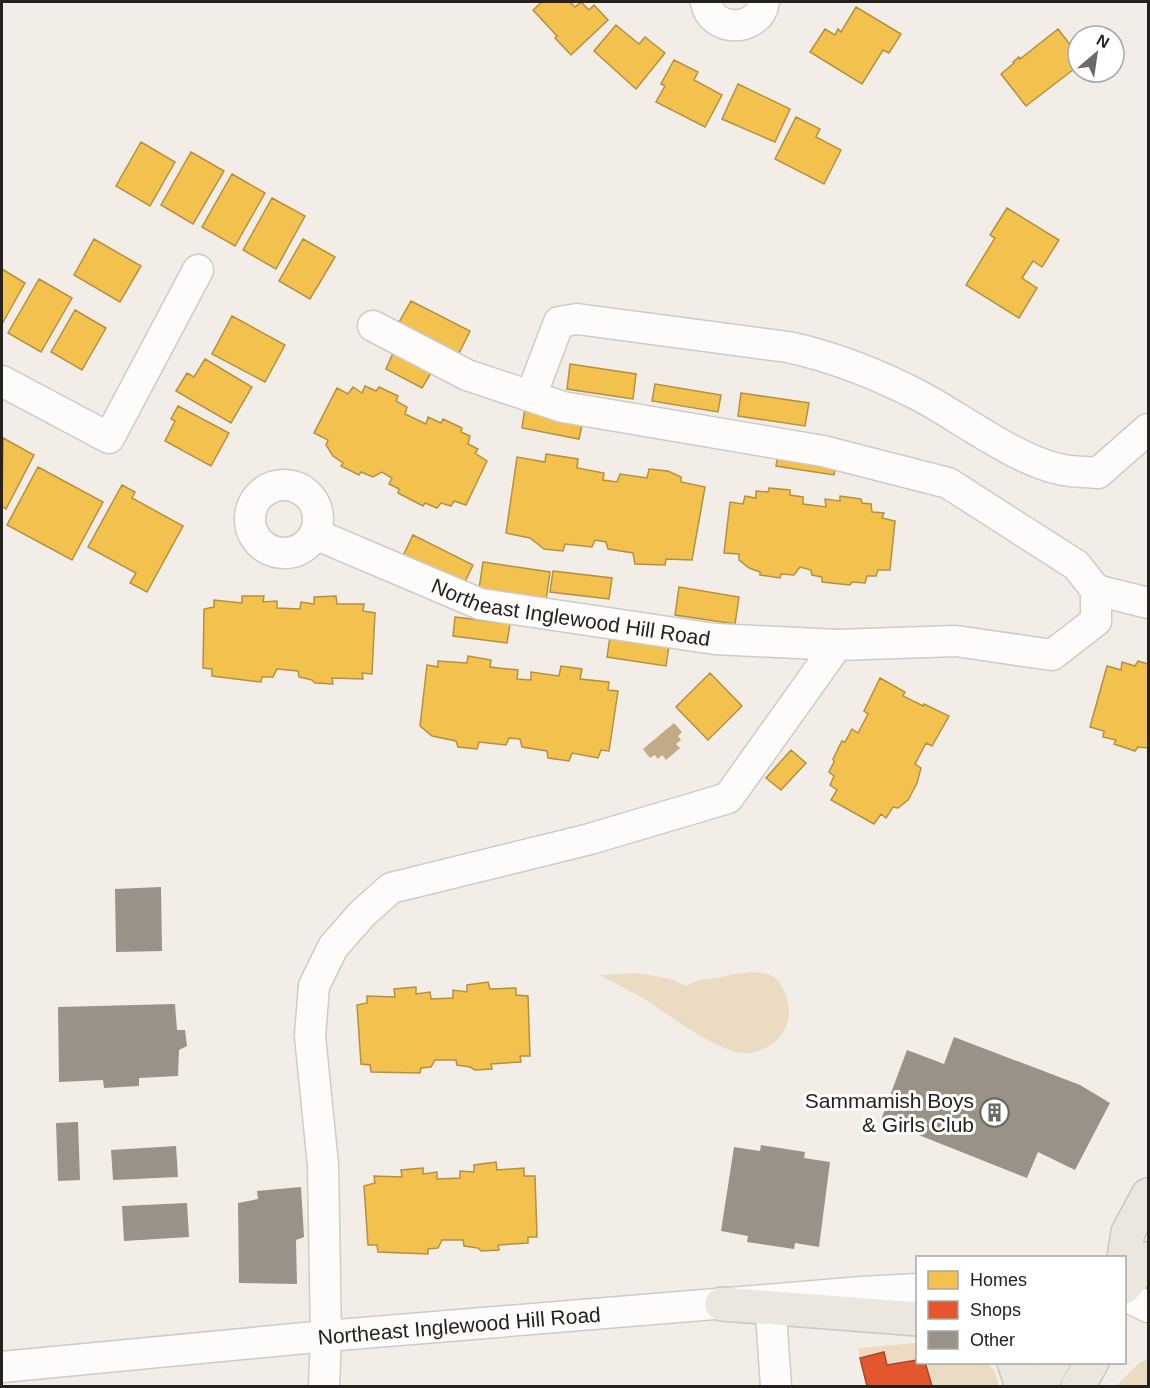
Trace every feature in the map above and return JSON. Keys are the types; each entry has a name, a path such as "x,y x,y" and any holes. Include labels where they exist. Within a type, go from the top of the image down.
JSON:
{"main road":[{"path":"1124,1256 1128,1232 1149,1195"},
{"path":"1126,1286 1149,1259"},
{"path":"722,1304 770,1304 916,1319"},
{"path":"1015,1364 1022,1386"},
{"path":"1040,1386 1052,1364"},
{"path":"1078,1386 1091,1364"}],"street":[{"path":"706,2 712,15 730,26 741,26 751,22 758,15 764,2"},
{"path":"2,381 109,438 198,270"},
{"path":"531,396 559,322 577,319 788,347 817,353 862,368 921,397 1031,459 1068,471 1098,472 1149,429"},
{"path":"373,326 468,375 563,407 823,451 948,483 1076,565 1096,590 1149,603"},
{"name":"Northeast Inglewood Hill Road","path":"315,534 480,604 715,639 837,645 956,641 1052,655 1096,621 1096,590"},
{"path":"324,1386 326,1336 323,1165 310,1036 314,986 333,948 362,914 391,888 590,839 728,798 837,645"},
{"path":"776,1386 770,1304 916,1289"},
{"path":"1126,1296 1149,1307"},
{"name":"Northeast Inglewood Hill Road","path":"2,1367 326,1336 722,1304"}],"shaded area":[{"path":"674,723 682,732 678,736 681,740 676,744 680,748 666,760 662,755 658,759 655,755 650,758 643,749"},
{"path":"756,972 770,975 778,981 785,993 789,1014 787,1024 777,1040 760,1050 749,1053 725,1048 695,1033 638,996 599,975 638,973 671,979 686,986 699,980 744,973"},
{"path":"916,1343 916,1360 887,1365 884,1352 860,1358 858,1348"},
{"path":"1148,1359 1148,1386 1116,1386 1139,1363"},
{"path":"925,1364 988,1364 994,1371 999,1386 932,1386"}],"building: Homes":[{"path":"542,2 570,2 575,7 581,2 589,10 594,5 608,20 571,55 533,10"},
{"path":"856,7 901,34 889,53 883,50 862,84 810,52 825,29 835,35 838,29 841,32"},
{"path":"616,25 639,44 645,37 665,53 636,89 594,51"},
{"path":"1058,29 1066,39 1066,75 1026,106 1001,74 1019,57 1020,59"},
{"path":"674,60 698,72 694,80 722,95 705,127 656,102 665,86 661,84"},
{"path":"738,84 790,109 775,142 722,119"},
{"path":"796,117 820,129 816,137 841,150 824,184 775,159"},
{"path":"141,142 175,162 150,206 116,186"},
{"path":"191,152 224,171 193,224 161,205"},
{"path":"232,174 265,193 235,246 202,227"},
{"path":"272,198 305,216 276,269 243,250"},
{"path":"1007,208 1059,240 1042,267 1033,261 1022,278 1037,288 1019,318 966,285 995,238 990,235"},
{"path":"94,239 141,266 120,302 74,275"},
{"path":"303,239 335,257 310,299 279,281"},
{"path":"2,269 25,283 2,324"},
{"path":"39,279 72,298 41,352 8,333"},
{"path":"411,301 470,331 458,355 398,324"},
{"path":"75,310 106,328 82,370 51,352"},
{"path":"232,316 285,345 265,382 212,354"},
{"path":"393,353 431,373 422,388 386,369"},
{"path":"205,359 252,387 231,423 176,391 187,373 194,377"},
{"path":"570,364 636,374 633,399 567,389"},
{"path":"655,384 721,395 718,412 652,401"},
{"path":"365,386 376,391 379,387 398,396 396,401 407,407 405,414 426,424 428,417 441,423 443,419 462,428 461,432 470,436 468,444 478,449 475,453 487,461 466,505 454,501 451,506 441,503 437,508 425,503 423,506 398,493 399,489 389,484 392,478 382,472 373,477 361,472 359,475 341,466 343,463 333,456 326,445 328,440 314,433 337,388 348,394 353,387 362,393"},
{"path":"741,393 809,403 805,426 738,416"},
{"path":"178,406 229,433 211,466 165,441 175,421 171,419"},
{"path":"525,408 583,420 579,439 522,428"},
{"path":"3,438 34,455 6,509 2,506"},
{"path":"779,447 837,456 834,475 776,466"},
{"path":"546,454 578,459 577,468 604,473 603,480 617,482 620,474 647,478 649,469 668,471 681,477 681,482 705,487 692,560 666,559 665,565 635,564 633,553 608,549 606,542 595,540 592,547 565,544 563,551 544,549 530,538 506,533 517,457 545,462"},
{"path":"38,467 103,502 72,560 7,525"},
{"path":"122,485 135,492 132,498 183,526 147,592 130,583 136,573 88,547"},
{"path":"769,488 790,490 790,495 803,497 803,504 826,507 825,499 840,501 840,496 861,499 862,503 871,504 872,512 884,513 882,518 895,521 890,570 878,570 876,576 867,576 865,583 852,582 850,585 822,582 822,577 812,575 811,570 800,567 794,575 781,574 780,578 760,575 760,572 749,568 739,560 739,554 724,553 730,502 743,504 745,496 756,498 756,491 768,492"},
{"path":"413,535 473,565 461,590 401,560"},
{"path":"483,562 550,572 546,600 479,589"},
{"path":"553,571 612,578 609,599 550,592"},
{"path":"679,587 739,597 735,624 675,615"},
{"path":"242,596 264,596 263,602 277,601 277,608 300,609 301,602 314,604 314,597 336,596 337,604 364,604 363,611 375,613 372,674 362,673 363,679 332,678 333,684 315,683 299,677 298,671 277,669 273,677 262,677 261,682 212,676 212,669 203,668 204,609 214,607 214,600 242,603"},
{"path":"455,617 510,624 507,643 453,636"},
{"path":"610,637 669,646 666,666 607,657"},
{"path":"468,656 491,660 490,667 518,670 517,679 531,680 531,672 559,676 561,666 582,669 580,679 609,682 608,690 618,691 609,751 601,750 598,758 572,753 569,761 548,758 547,751 522,747 520,739 509,738 506,745 479,742 477,749 458,747 456,741 432,736 420,726 427,665 438,667 438,661 467,663"},
{"path":"1138,661 1148,664 1148,748 1138,747 1135,751 1114,744 1116,740 1103,737 1104,731 1090,727 1107,666 1121,670 1122,662 1135,666"},
{"path":"710,673 742,706 708,740 676,707"},
{"path":"880,678 905,692 903,696 949,716 932,746 926,743 915,764 921,768 917,783 908,800 898,808 893,807 886,818 881,814 874,824 831,800 837,790 830,785 834,776 829,772 842,741 845,742 852,729 858,733 868,714 864,711"},
{"path":"791,750 806,763 781,790 766,778"},
{"path":"488,982 490,989 516,988 516,995 528,996 530,1056 520,1056 521,1062 491,1064 492,1069 475,1070 457,1065 456,1060 435,1060 431,1067 421,1068 420,1073 371,1072 370,1065 361,1064 357,1005 367,1003 367,996 395,997 394,989 416,987 416,994 430,992 431,999 453,998 453,990 467,992 467,985"},
{"path":"496,1162 497,1170 524,1168 524,1176 535,1176 537,1237 528,1237 528,1243 498,1245 499,1250 481,1251 478,1248 464,1246 463,1240 442,1240 438,1248 428,1249 428,1254 378,1252 377,1245 368,1245 364,1186 375,1183 374,1176 402,1177 401,1170 423,1168 423,1174 437,1172 437,1179 460,1178 460,1171 474,1172 474,1165"}],"building: Shops":[{"path":"884,1352 887,1365 916,1360 916,1364 926,1364 932,1386 867,1386 860,1358"}],"building: Other":[{"path":"161,887 162,951 116,952 115,889"},
{"path":"175,1004 177,1030 185,1030 187,1046 179,1050 178,1076 139,1078 139,1086 104,1088 103,1080 59,1082 58,1007"},
{"name":"Sammamish Boys & Girls Club","path":"954,1037 1080,1085 1110,1103 1075,1170 1038,1152 1027,1178 881,1120 907,1050 944,1064"},
{"path":"78,1122 80,1180 58,1181 56,1123"},
{"path":"761,1145 805,1152 804,1158 830,1162 819,1247 795,1243 794,1249 747,1242 748,1236 721,1231 734,1147 760,1151"},
{"path":"176,1146 178,1177 113,1180 111,1150"},
{"path":"301,1187 304,1237 296,1240 297,1284 239,1283 238,1203 258,1199 257,1191"},
{"path":"187,1203 189,1237 124,1241 122,1206"}],"place":[{"name":"Sammamish Boys & Girls Club","path":"995,1112"}]}
